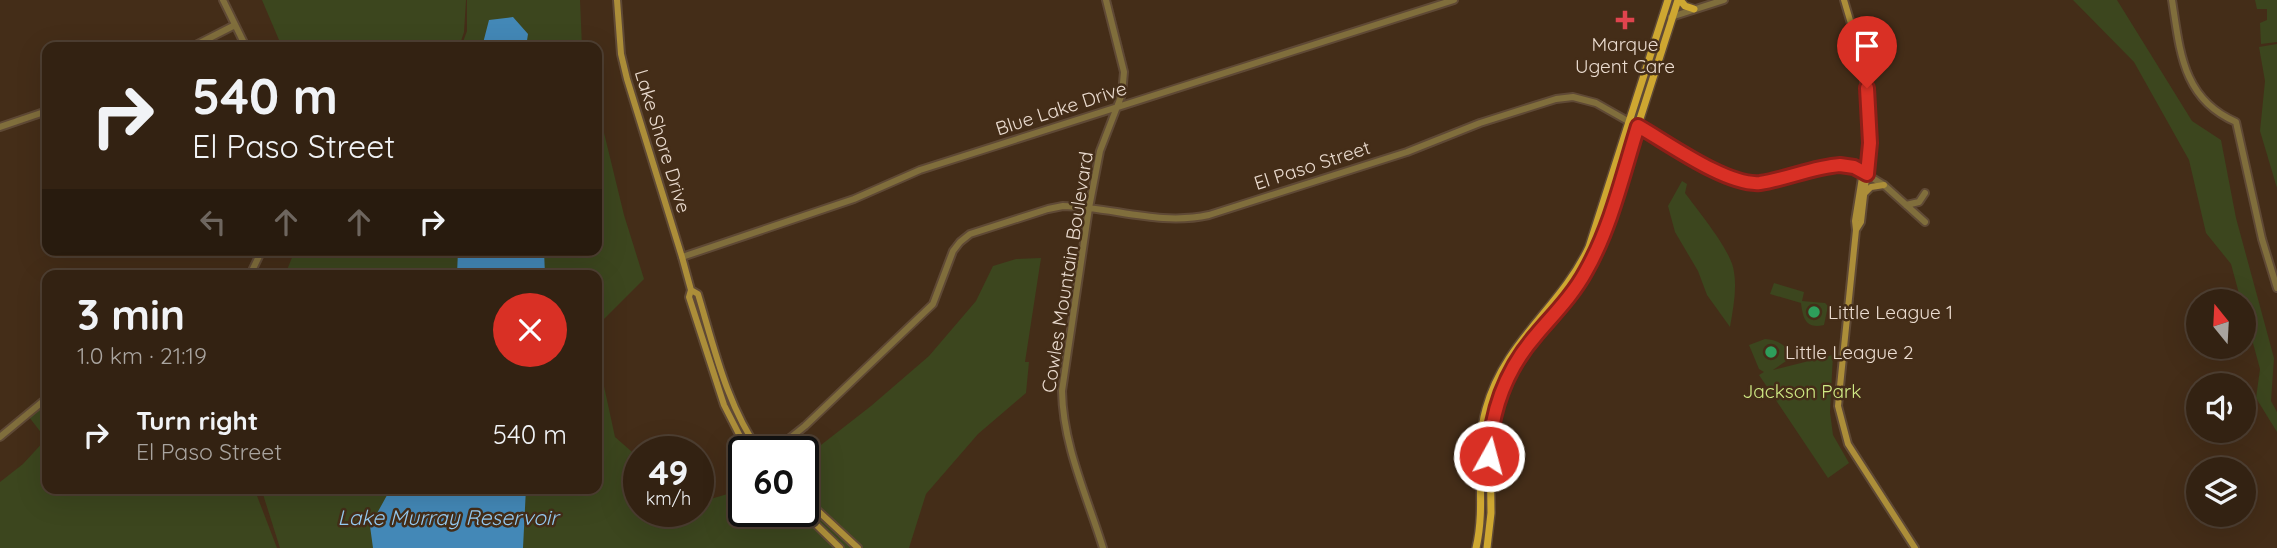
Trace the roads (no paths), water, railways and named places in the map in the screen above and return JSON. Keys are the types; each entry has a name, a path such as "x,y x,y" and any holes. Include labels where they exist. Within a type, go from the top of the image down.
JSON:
{"main road":[{"name":"Lake Shore Drive","path":"617,0 621,54 627,79 691,290"},
{"path":"1476,548 1480,513 1480,435 1486,409 1512,351 1560,294 1581,264 1589,247 1668,0"},
{"path":"1487,548 1490,436 1504,386 1527,346 1585,274 1600,244 1679,0 1694,9"},
{"path":"1844,0 1863,67 1868,134 1855,221 1838,406 1848,444 1915,548"},
{"path":"1856,230 1860,222 1864,195 1864,172"},
{"path":"1864,195 1871,187 1884,185"},
{"path":"740,436 724,405 688,297 691,290 698,294 744,427 750,436"},
{"path":"819,512 859,548"},
{"path":"818,527 840,548"}],"street":[{"path":"223,0 244,42"},
{"name":"Cowles Mountain Boulevard","path":"1103,548 1068,442 1062,391 1088,208 1101,150 1118,106 1124,72 1106,0"},
{"name":"Blue Lake Drive","path":"682,257 854,199 910,173 1454,0"},
{"path":"1663,16 1672,17 1724,0"},
{"path":"2172,0 2186,71 2209,104 2224,117 2236,121 2262,239 2277,288"},
{"path":"202,42 235,25"},
{"name":"El Paso Street","path":"792,436 933,304 953,251 966,236 1063,206 1170,220 1209,215 1406,152 1480,123 1556,99 1586,99 1716,171 1742,182 1762,182 1834,166 1850,166 1884,185 1925,222"},
{"path":"0,127 42,113"},
{"path":"1906,205 1919,202 1925,193"},
{"path":"0,437 42,402"}],"water":[{"path":"513,17 528,34 527,42 483,42 489,20"},
{"path":"458,256 544,256 545,270 457,270"},
{"name":"Lake Murray Reservoir","path":"388,494 526,494 523,548 373,548 370,526"}],"place":[{"name":"Marque Ugent Care","path":"1625,20"},
{"name":"Little League 1","path":"1814,312"},
{"name":"Little League 2","path":"1771,352"}],"park label":[{"name":"Jackson Park","path":"1802,391"}]}
